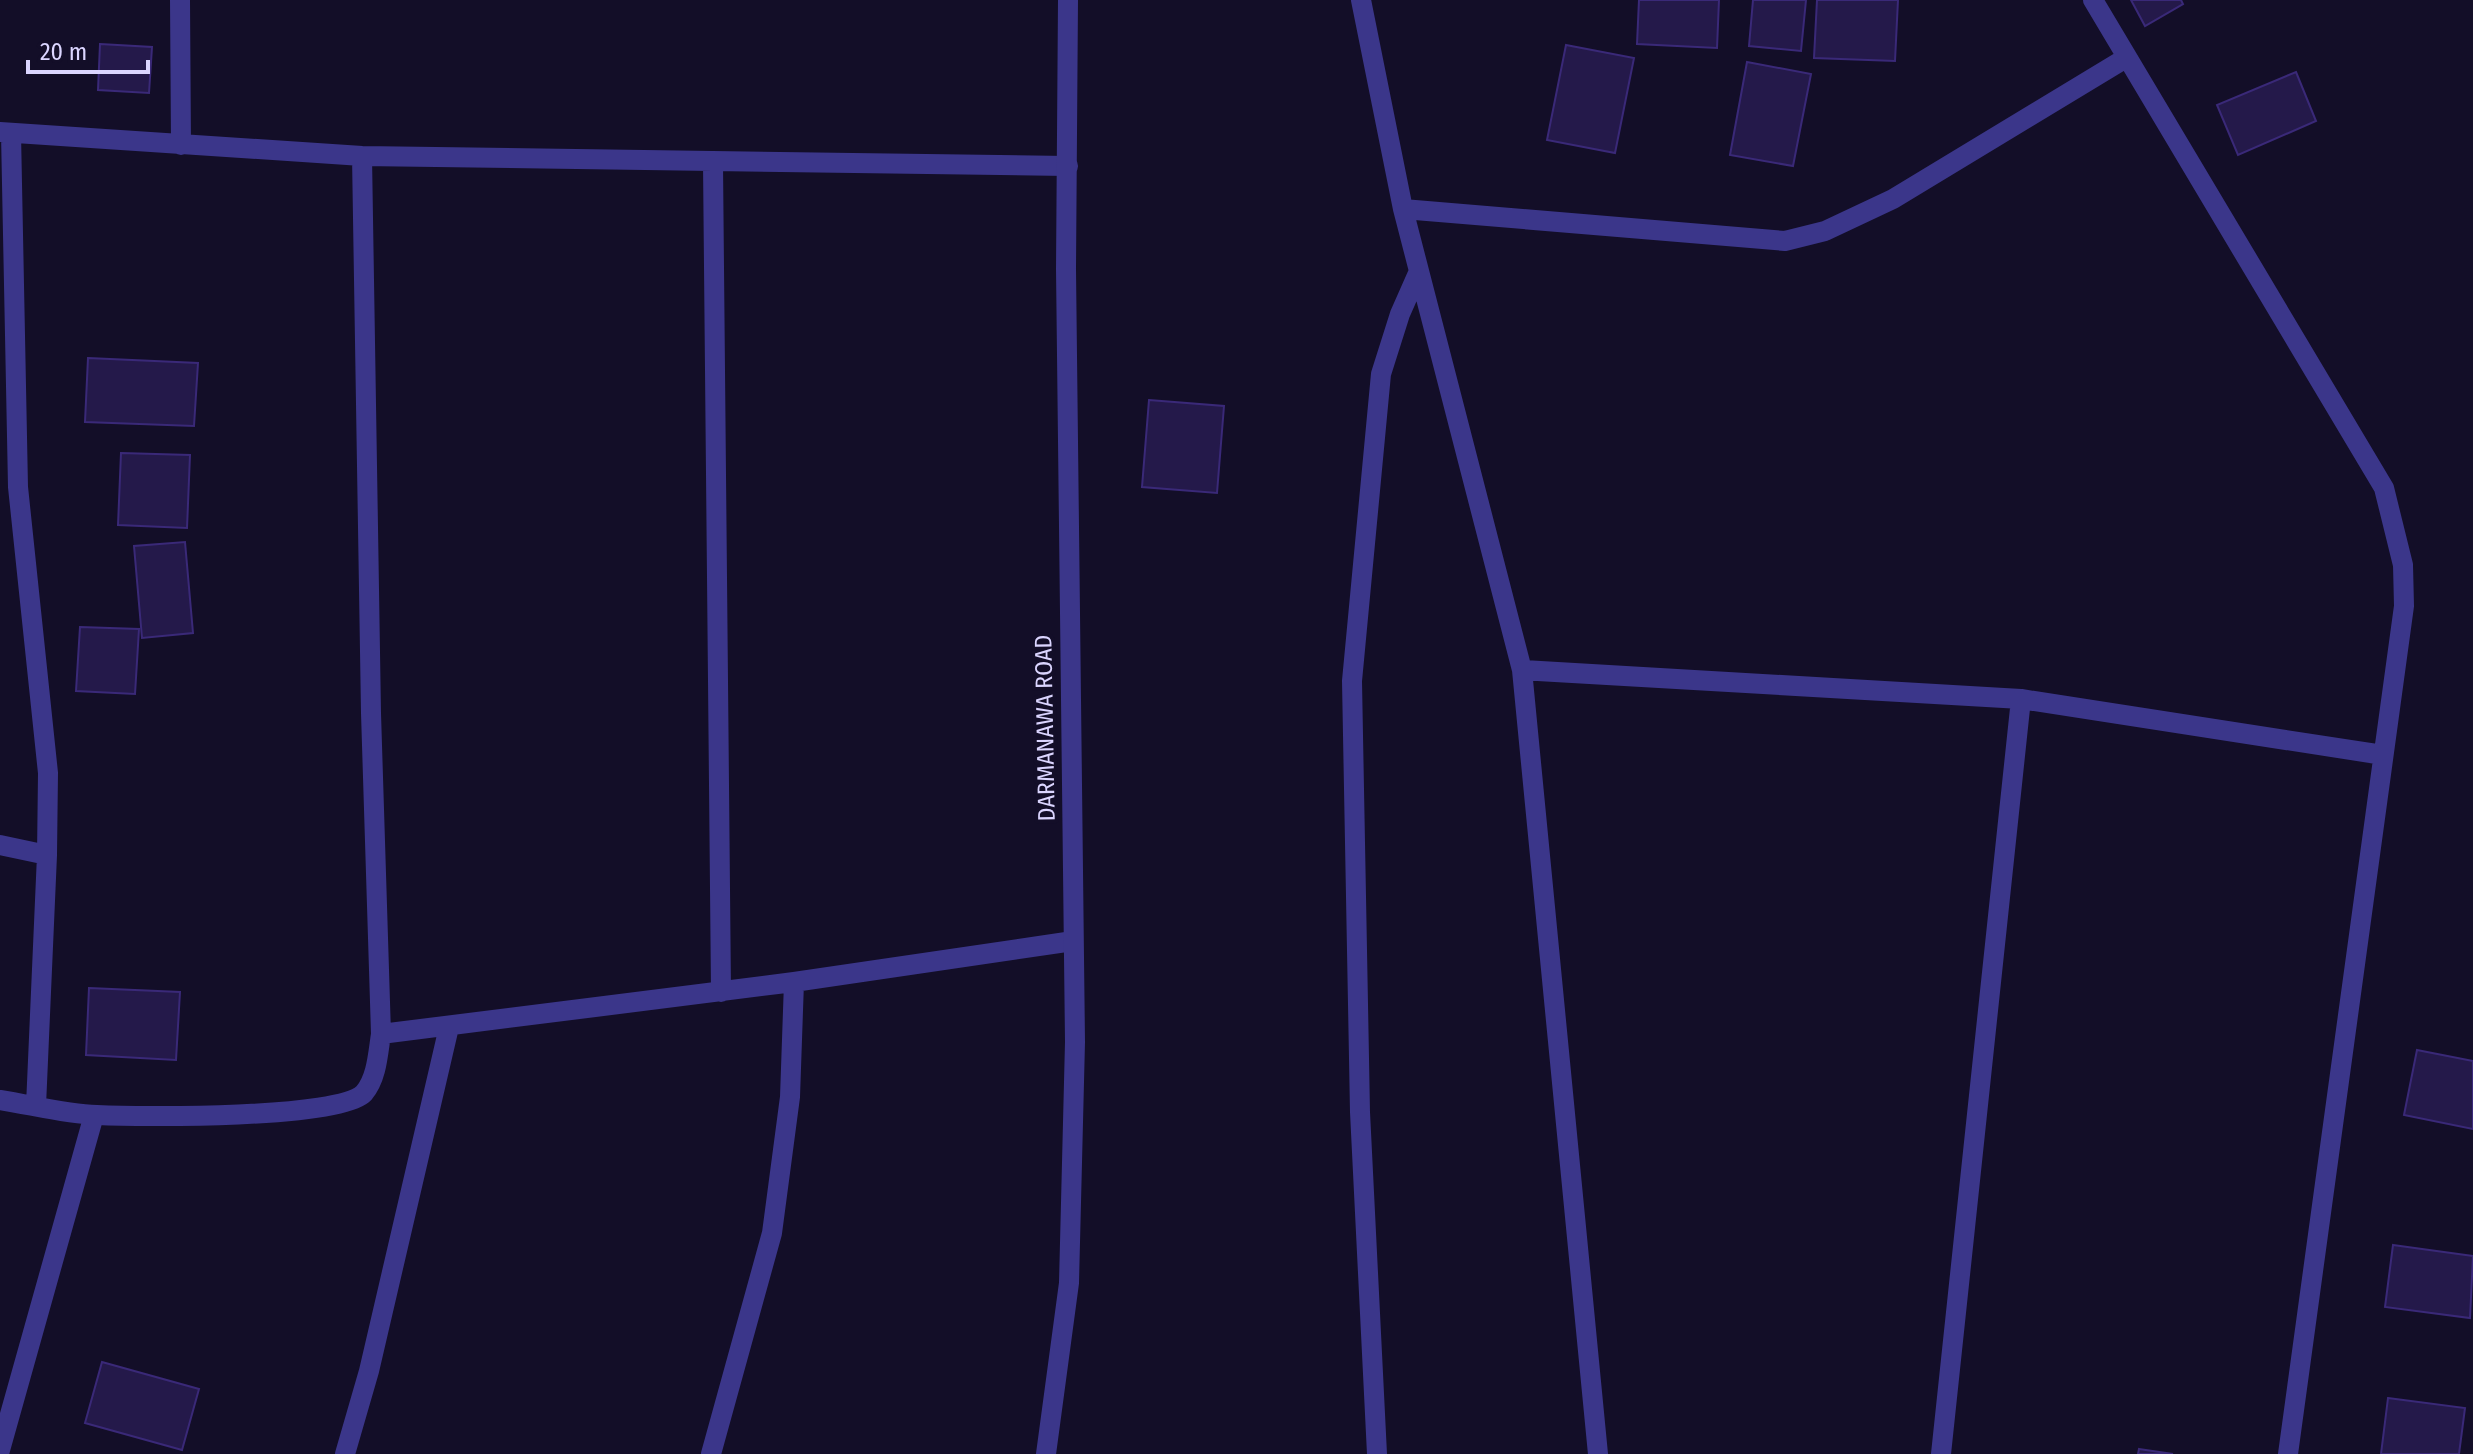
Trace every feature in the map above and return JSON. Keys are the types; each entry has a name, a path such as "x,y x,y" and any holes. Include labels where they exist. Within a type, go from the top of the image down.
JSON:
{"street":[{"path":"180,0 181,145"},
{"name":"DARMANAWA ROAD","path":"1046,1454 1069,1283 1075,1042 1066,301 1068,0"},
{"path":"1361,0 1403,209 1522,670 1598,1454"},
{"path":"2093,0 2384,488 2403,565 2404,606 2288,1454"},
{"path":"1403,209 1785,241 1825,231 1893,199 2126,58"},
{"path":"36,1106 48,773 9,484 6,132 362,156 1068,166"},
{"path":"0,1100 94,1115 232,1116 341,1105 364,1094 375,1070 381,1034 370,697 362,156"},
{"path":"713,163 721,992"},
{"path":"1377,1454 1360,1112 1352,681 1381,374 1400,314 1419,271"},
{"path":"1522,670 2021,699 2383,755"},
{"path":"1941,1454 2021,699"},
{"path":"0,845 47,855"},
{"path":"381,1034 721,992 1073,941"},
{"path":"711,1454 772,1233 790,1097 794,982"},
{"path":"345,1454 369,1371 449,1027"},
{"path":"0,1450 94,1115"}],"building":[{"path":"1639,0 1719,0 1717,48 1637,44"},
{"path":"1753,0 1806,0 1801,51 1749,46"},
{"path":"1817,0 1898,0 1895,61 1814,58"},
{"path":"2131,0 2181,0 2183,4 2145,26"},
{"path":"100,44 152,47 149,93 98,90"},
{"path":"1566,45 1634,58 1615,153 1547,140"},
{"path":"1747,62 1811,74 1793,166 1730,155"},
{"path":"2296,72 2316,121 2238,155 2217,105"},
{"path":"88,358 198,363 194,426 85,422"},
{"path":"1149,400 1224,406 1217,493 1142,487"},
{"path":"121,453 190,455 187,528 118,525"},
{"path":"185,542 193,633 142,638 134,546"},
{"path":"80,627 139,629 135,694 76,691"},
{"path":"89,988 180,992 176,1060 86,1055"},
{"path":"2417,1050 2473,1061 2473,1129 2404,1115"},
{"path":"2393,1245 2473,1256 2470,1318 2385,1307"},
{"path":"102,1362 199,1389 182,1450 85,1423"},
{"path":"2388,1398 2465,1408 2459,1454 2381,1454"},
{"path":"2139,1449 2173,1454 2138,1454"}]}
